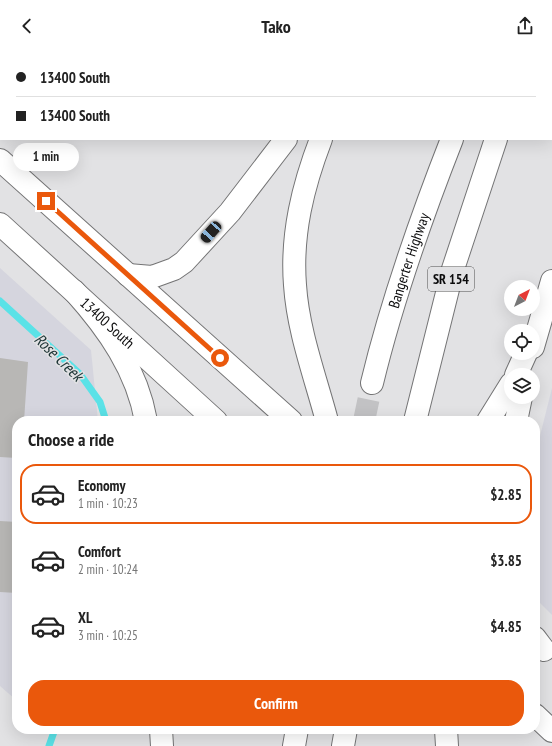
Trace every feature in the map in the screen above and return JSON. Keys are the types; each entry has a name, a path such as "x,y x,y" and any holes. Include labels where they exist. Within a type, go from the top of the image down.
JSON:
{"main road":[{"path":"128,275 152,277 174,269 184,262 234,206 285,140"},
{"path":"321,140 304,186 296,228 294,264 295,285 302,329 326,416"},
{"name":"Bangerter Highway","path":"372,384 383,339 398,291 452,140"},
{"name":"SR 154","path":"416,416 453,269 496,140"},
{"path":"0,160 285,416"},
{"name":"13400 South","path":"0,224 211,416"},
{"path":"539,324 552,281"},
{"path":"74,291 109,334 123,357 134,380 145,416"},
{"path":"491,416 504,395"},
{"path":"517,416 520,404"},
{"path":"540,720 552,731"},
{"path":"294,746 296,734"},
{"path":"343,746 345,734"},
{"path":"446,734 447,746"}],"shaded area":[{"path":"0,268 91,350 98,416 12,416 12,696 0,686"},
{"path":"552,388 552,615 540,603 540,436"}],"building":[{"path":"0,358 28,362 24,416 12,416 12,458 0,457"},
{"path":"0,521 12,522 12,593 0,592"}],"waterway":[{"name":"Rose Creek","path":"0,301 80,374 100,402 104,416"},
{"name":"Rose Creek","path":"49,746 53,734"}],"tunnel":[{"path":"365,416 372,383"}],"route":[{"path":"46,201 220,358"}]}
